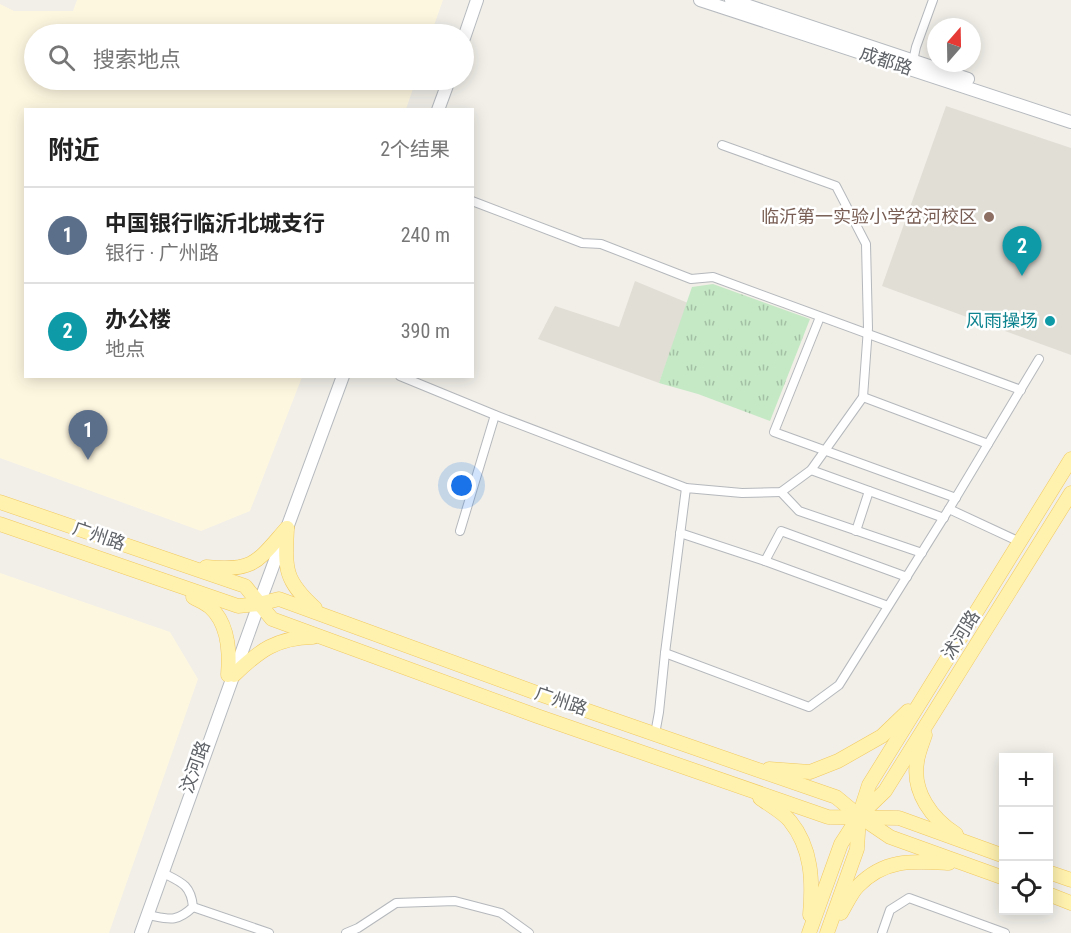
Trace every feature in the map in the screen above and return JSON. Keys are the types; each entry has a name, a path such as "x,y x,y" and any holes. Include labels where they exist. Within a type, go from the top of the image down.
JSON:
{"main road":[{"name":"沭河路","path":"828,933 857,849 859,816 869,785 1071,459"},
{"name":"沭河路","path":"808,933 841,844 859,816 885,791 1071,493"},
{"name":"广州路","path":"0,501 245,586 272,619 537,716 828,817 899,818 999,854"},
{"name":"广州路","path":"0,524 238,606 259,604 279,598 836,797 890,837 999,876"},
{"path":"181,564 229,570 246,567 263,555 287,528"},
{"path":"287,528 285,561 290,580 302,596 321,614"},
{"path":"171,584 211,608 224,628 230,650 231,675"},
{"path":"231,675 270,645 291,638 322,637"},
{"path":"750,767 810,772 829,765 882,736 921,699"},
{"path":"932,715 916,764 920,795 942,825 978,847"},
{"path":"746,788 789,819 805,844 813,886 808,933"},
{"path":"828,933 858,886 883,866 914,861 964,864"},
{"path":"1053,874 1071,880"},
{"path":"1053,896 1071,903"}],"street":[{"path":"469,24 477,0"},
{"name":"成都路","path":"700,0 1071,122"},
{"name":"成都路","path":"731,0 1071,114"},
{"path":"914,61 916,46 933,0"},
{"path":"439,108 445,90"},
{"path":"405,378 686,488 742,493 781,492 811,470 863,397 868,334 866,244 836,186 722,145"},
{"path":"474,202 582,243 601,244 691,279 713,277 1021,390"},
{"path":"820,317 774,432 956,498"},
{"path":"665,653 809,707 838,684 944,518 1039,359"},
{"name":"汶河路","path":"135,933 342,378"},
{"path":"863,397 988,444"},
{"path":"460,531 495,415"},
{"path":"811,470 944,518"},
{"path":"655,734 660,712 665,653 686,488"},
{"path":"856,531 869,491"},
{"path":"781,492 799,510 922,553"},
{"path":"949,509 1020,542"},
{"path":"765,561 781,531 907,577"},
{"path":"680,533 888,606"},
{"name":"汶河路","path":"141,933 231,675"},
{"path":"148,915 171,920 183,917 193,907 192,894 184,884 163,873"},
{"path":"882,933 890,910 909,898 1005,933"},
{"path":"346,933 358,928 396,903 455,901 501,913 529,933"},
{"path":"193,907 270,933"}],"shaded area":[{"path":"77,0 443,0 435,24 24,24 24,90 413,90 406,108 24,108 24,378 302,378 250,511 201,531 0,458 0,4 14,11 73,11"},
{"name":"临沂第一实验小学岔河校区","path":"946,106 1071,148 1071,355 882,286"},
{"path":"635,281 688,303 659,383 538,339 555,306 619,327"},
{"path":"0,573 170,632 198,679 109,933 0,933"}],"green space":[{"path":"713,284 810,319 770,421 698,394 659,383 692,287"}],"place":[{"name":"临沂第一实验小学岔河校区","path":"989,217"},
{"name":"办公楼","path":"1022,276"},
{"name":"风雨操场","path":"1050,321"},
{"name":"中国银行临沂北城支行","path":"88,460"}]}
